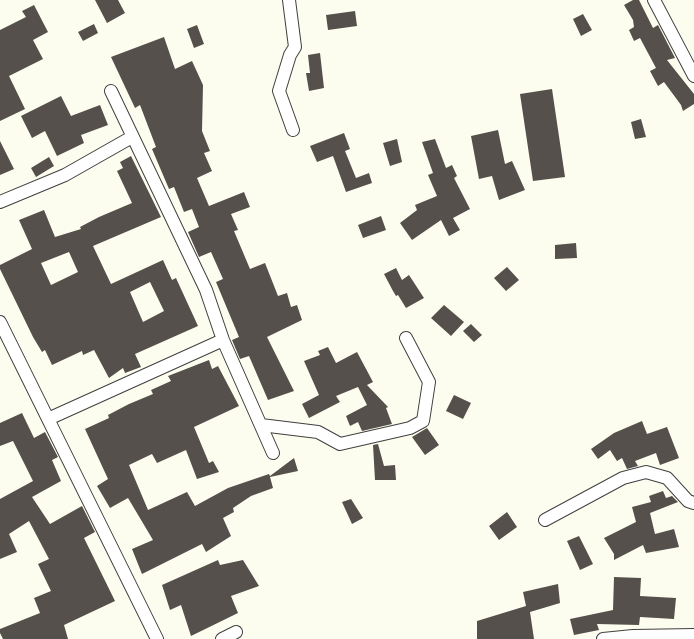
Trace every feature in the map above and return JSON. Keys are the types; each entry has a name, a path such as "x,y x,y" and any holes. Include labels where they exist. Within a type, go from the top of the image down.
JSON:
{"street":[{"path":"289,0 295,47 290,55 279,91 293,130"},
{"path":"654,0 694,76"},
{"path":"111,91 206,290 223,340 273,453"},
{"path":"0,202 65,175 132,137"},
{"path":"0,322 157,639"},
{"path":"261,425 318,432 340,444 410,428 423,421 429,382 406,338"},
{"path":"48,419 223,340"},
{"path":"545,520 622,478 646,472 667,478 688,500 694,503"},
{"path":"222,639 236,632"},
{"path":"603,639 633,636 694,635"}],"building":[{"path":"95,0 118,0 125,13 107,23"},
{"path":"633,0 639,0 653,28 658,25 675,58 667,60 694,94 694,104 683,111 681,105 664,82 658,86 650,71 656,68 640,38 634,41 629,30 634,27 633,20 624,5"},
{"path":"34,5 48,32 33,40 43,59 9,76 25,109 0,121 0,30 26,17 22,11"},
{"path":"355,11 357,26 328,30 326,15"},
{"path":"583,14 592,30 581,36 573,19"},
{"path":"94,24 98,33 83,41 78,32"},
{"path":"197,25 204,44 194,48 187,29"},
{"path":"164,37 175,69 192,61 203,85 202,131 210,151 204,153 212,171 197,178 209,206 244,192 250,207 231,214 238,230 234,231 250,269 265,263 278,296 287,293 291,307 297,305 302,320 267,337 294,391 268,400 249,356 240,359 232,340 239,337 216,282 223,279 211,252 199,257 188,232 199,227 192,209 184,212 174,187 169,189 152,149 156,147 140,105 135,108 111,57"},
{"path":"320,53 324,88 309,91 306,73 310,73 308,55"},
{"path":"552,89 565,177 533,181 520,94"},
{"path":"61,96 71,116 100,105 108,125 81,135 84,143 57,156 45,131 32,138 21,116"},
{"path":"641,119 646,137 635,139 631,122"},
{"path":"498,130 505,164 512,161 525,190 499,200 492,176 479,179 471,136"},
{"path":"344,133 350,149 345,151 356,178 369,173 372,183 346,192 333,156 317,162 310,146"},
{"path":"397,139 402,162 390,166 383,143"},
{"path":"435,139 446,168 452,165 457,176 454,178 470,209 453,218 460,230 449,236 441,220 412,240 400,223 417,210 415,205 437,196 428,175 433,173 422,142"},
{"path":"0,141 14,169 0,175"},
{"path":"131,156 161,217 93,246 111,284 163,260 172,280 176,278 198,326 135,354 141,367 125,373 123,368 109,378 94,350 83,355 82,351 52,365 45,350 42,352 33,337 0,269 0,265 32,249 19,220 44,210 55,237 81,229 80,227 99,217 132,203 117,171 123,168 120,162","holes":["69,252 78,272 51,285 41,263","150,282 164,311 143,322 130,292"]},
{"path":"49,157 54,166 36,177 31,168"},
{"path":"381,216 386,230 363,238 358,225"},
{"path":"576,243 577,258 555,259 555,245"},
{"path":"507,267 519,280 506,291 494,278"},
{"path":"396,268 402,280 409,275 424,298 406,308 398,295 396,296 384,274"},
{"path":"444,305 464,322 451,336 431,318"},
{"path":"471,324 482,335 474,342 463,331"},
{"path":"328,347 336,363 357,352 373,382 367,385 388,407 386,408 392,424 362,431 358,422 350,426 346,416 367,405 358,387 336,396 340,402 309,418 302,404 319,395 304,361 320,355 318,351"},
{"path":"209,360 212,369 218,366 239,406 194,427 209,463 213,461 219,472 197,479 186,450 157,463 152,454 129,465 148,510 187,492 195,506 228,488 269,474 270,476 294,458 298,471 270,477 273,488 251,496 233,508 234,512 223,518 231,536 206,552 202,544 142,574 132,549 153,540 128,498 110,508 97,486 108,479 85,429 109,418 108,415 129,404 153,394 151,390 171,381 168,376"},
{"path":"454,395 471,403 463,419 446,411"},
{"path":"22,413 34,438 45,432 58,457 52,460 61,481 32,497 50,524 82,506 95,532 84,538 115,601 64,625 68,639 3,639 0,633 0,629 40,613 34,598 51,591 38,564 49,559 29,521 9,534 17,552 0,559 0,499 33,481 13,441 0,446 0,423"},
{"path":"642,421 647,434 667,427 679,458 660,465 656,453 635,461 638,466 627,469 622,458 617,461 610,450 598,459 591,449 614,433"},
{"path":"427,428 439,445 425,455 412,437"},
{"path":"378,444 384,466 395,465 396,480 375,480 373,445"},
{"path":"663,491 666,498 672,496 678,502 650,513 655,534 674,529 679,547 646,553 643,545 614,560 614,554 604,538 636,522 632,507 651,502 649,496"},
{"path":"351,499 363,518 352,524 342,502"},
{"path":"507,512 517,527 499,540 489,526"},
{"path":"579,536 593,564 580,570 567,541"},
{"path":"218,560 220,565 243,560 259,586 231,596 238,613 191,636 181,605 170,610 162,585"},
{"path":"614,577 641,578 640,596 676,598 674,619 640,617 639,625 597,624 599,630 574,635 570,619 613,610"},
{"path":"558,584 560,603 530,612 534,639 477,639 477,621 526,606 523,592"}]}
